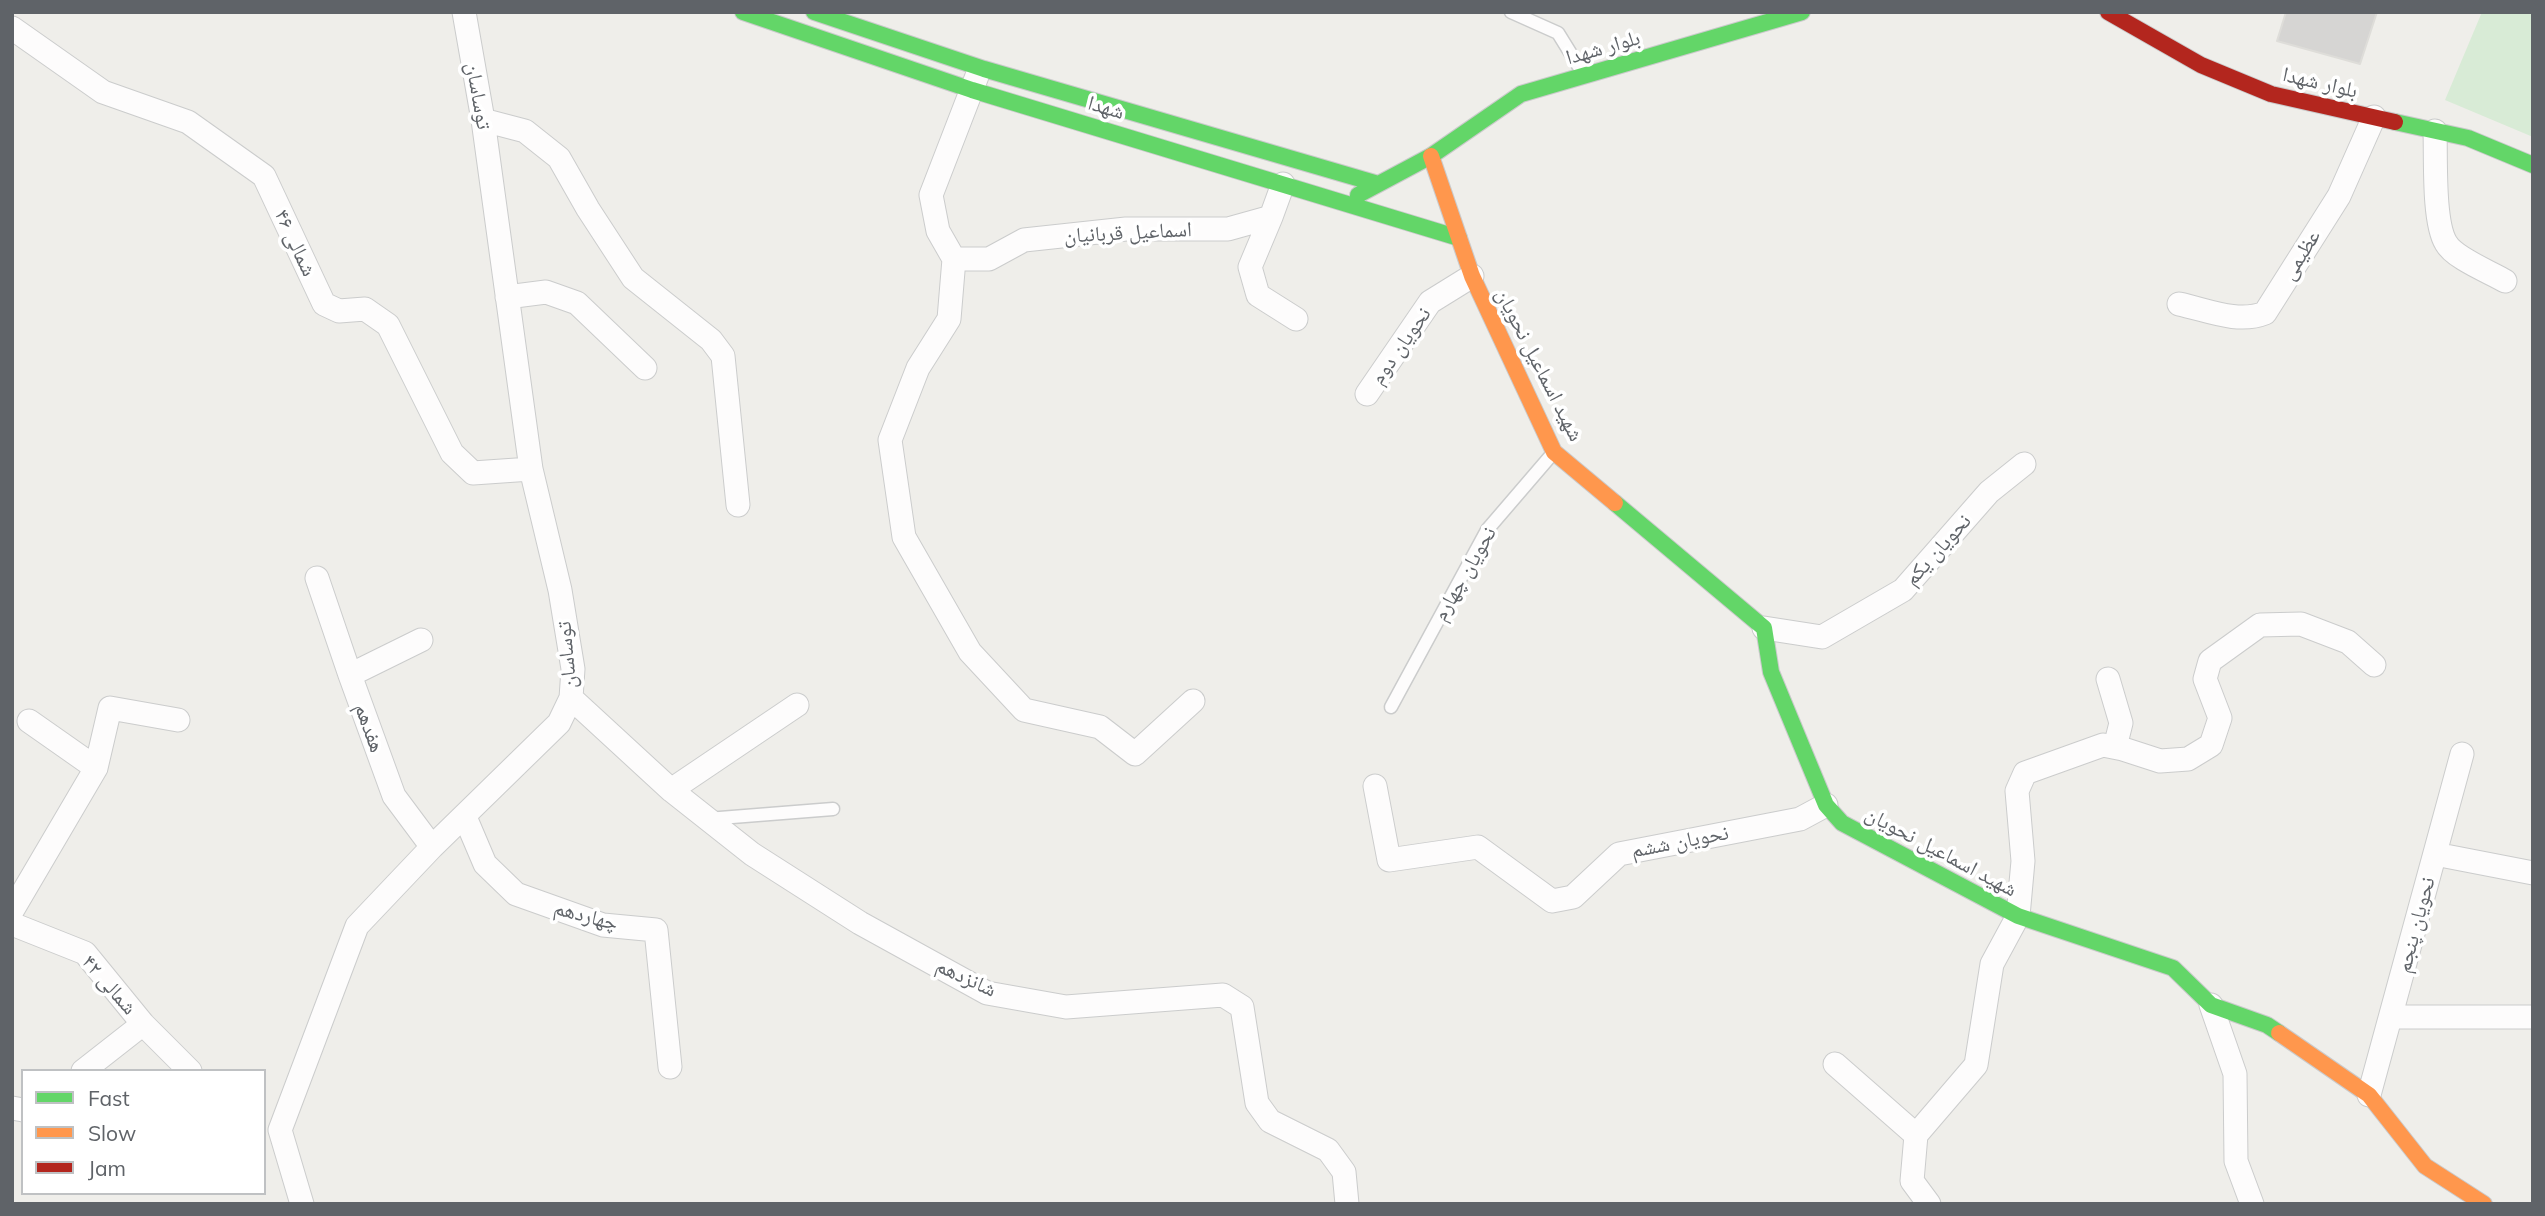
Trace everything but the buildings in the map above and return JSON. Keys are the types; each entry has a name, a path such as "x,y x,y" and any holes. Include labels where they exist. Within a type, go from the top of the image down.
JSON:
{"main road":[{"name":"شهدا","path":"743,12 972,90 1459,238"},
{"name":"شهدا","path":"814,12 980,67 1378,184"},
{"name":"بلوار شهدا","path":"1345,202 1431,156 1521,94 1802,12"},
{"name":"بلوار شهدا","path":"2108,12 2201,65 2271,94 2468,138 2533,165"},
{"name":"شهید اسماعیل نحویان","path":"1431,156 1472,276 1554,452 1765,628 1770,671 1826,805 1842,824 2018,916 2173,968 2211,1005 2267,1025 2369,1095 2425,1166 2484,1204"}],"street":[{"name":"توساسان","path":"302,1204 272,1130 357,926 559,723 571,698 573,669 560,590 531,469 482,120 464,12"},
{"name":"شمالی ۴۶","path":"12,28 103,92 188,122 264,176 324,304 339,312 365,309 388,326 452,453 473,473 531,469"},
{"path":"980,67 931,195 937,232 954,259 949,319 918,368 890,440 904,537 970,652 1024,710 1100,727 1135,754 1193,701"},
{"name":"عظیمی","path":"2179,304 2240,318 2252,318 2265,313 2339,196 2374,117"},
{"path":"482,120 525,131 559,158 633,278 711,340 723,356 738,505"},
{"path":"2435,131 2439,219 2446,244 2457,254 2505,281"},
{"path":"1283,184 1250,267 1258,295 1296,319"},
{"name":"اسماعیل قربانیان","path":"954,259 989,259 1024,240 1126,229 1228,229 1271,217"},
{"name":"نحویان دوم","path":"1367,394 1430,302 1472,276"},
{"path":"507,297 546,292 577,303 645,368"},
{"name":"نحویان یکم","path":"1765,628 1822,638 1903,590 1989,492 2025,464"},
{"path":"317,578 350,675"},
{"path":"1929,1204 1912,1181 1916,1135 1976,1065 1992,964 2018,916 2023,861 2017,791 2025,773 2103,745 2160,761 2188,759 2211,745 2220,718 2206,679 2210,661 2260,625 2301,624 2348,642 2374,665"},
{"name":"هفدهم","path":"421,640 350,675 394,796 432,848"},
{"path":"2108,679 2121,723 2115,747"},
{"name":"شانزدهم","path":"571,698 671,790 752,854 860,923 987,993 1066,1007 1223,995 1242,1007 1257,1103 1270,1121 1328,1150 1344,1172 1353,1200"},
{"path":"671,790 797,705"},
{"path":"12,911 96,768 110,708 178,720"},
{"path":"29,721 96,768"},
{"name":"نحویان پنجم","path":"2369,1095 2462,754"},
{"name":"نحویان ششم","path":"1375,786 1390,860 1478,847 1552,901 1573,897 1619,853 1800,819 1826,805"},
{"name":"چهاردهم","path":"465,817 485,864 516,894 603,925 656,930 670,1067"},
{"path":"2435,855 2533,873"},
{"name":"شمالی ۴۲","path":"12,924 85,953 143,1024 188,1069"},
{"path":"2211,1005 2235,1074 2236,1161 2252,1204"},
{"path":"2391,1017 2533,1017"},
{"path":"86,1069 143,1024"},
{"path":"1835,1064 1916,1135"}],"lane":[{"path":"1511,12 1558,33 1584,76"},
{"name":"نحویان چهارم","path":"1391,707 1487,530 1554,452"},
{"path":"707,819 832,809"}],"green space":[{"path":"2482,12 2533,12 2533,137 2445,100"}],"traffic: fast":[{"path":"743,12 972,90 1459,238"},
{"path":"814,12 984,69 1378,184"},
{"path":"1358,195 1431,156 1521,94 1802,12"},
{"path":"2395,122 2468,138 2533,165"},
{"path":"1615,503 1764,628 1771,672 1826,805 1842,823 2018,916 2173,968 2211,1005 2267,1025 2279,1033"}],"traffic: slow":[{"path":"1431,156 1472,276 1554,452 1615,503"},
{"path":"2279,1033 2369,1095 2425,1166 2484,1204"}],"traffic: jam":[{"path":"2108,12 2201,65 2271,94 2395,122"}]}
